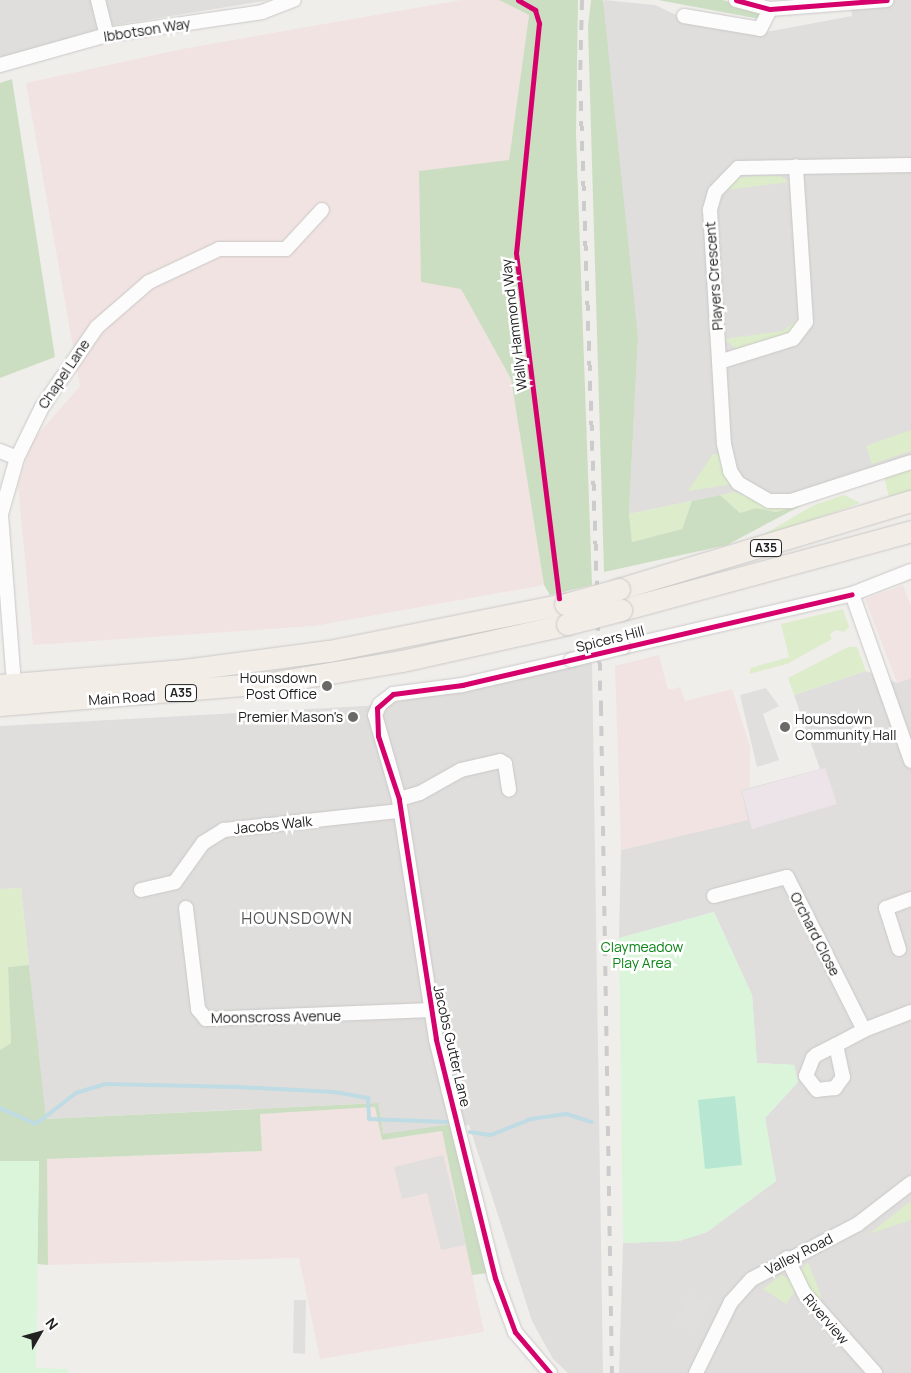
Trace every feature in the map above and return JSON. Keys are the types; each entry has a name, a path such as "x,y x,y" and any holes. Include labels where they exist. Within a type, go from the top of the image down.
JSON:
{"main road":[{"name":"Spicers Hill","path":"620,600 911,501"},
{"name":"Spicers Hill","path":"362,669 620,600 911,531"},
{"name":"Spicers Hill","path":"357,646 566,614"},
{"name":"Main Road","path":"7,684 184,670 357,646"},
{"name":"Main Road","path":"0,705 173,694 362,669"}],"street":[{"path":"98,0 107,35"},
{"name":"Ibbotson Way","path":"0,65 107,35 262,12 294,0"},
{"path":"736,0 770,9 887,0"},
{"path":"684,16 760,29 770,9"},
{"name":"Players Crescent","path":"911,165 738,168 715,192 710,210 719,362 730,471 751,494 769,501 791,501 911,462"},
{"path":"719,362 793,339 806,322 796,166"},
{"name":"Chapel Lane","path":"7,684 0,532 16,458 42,407 89,336 136,291 162,274 219,249 286,249 322,210"},
{"path":"0,451 16,458"},
{"name":"Spicers Hill","path":"377,708 393,694 462,685 852,594 911,571"},
{"path":"852,594 911,761"},
{"name":"Jacobs Gutter Lane","path":"377,708 378,736 399,805 431,1010 504,1309 521,1342 550,1373"},
{"name":"Jacobs Walk","path":"141,890 175,882 203,843 224,830 399,805 461,770 500,761 505,764 510,790"},
{"name":"Orchard Close","path":"714,896 787,877 864,1030"},
{"path":"900,949 886,908 911,899"},
{"name":"Moonscross Avenue","path":"186,908 198,1009 206,1019 431,1010"},
{"path":"836,1045 864,1030 911,1012"},
{"name":"Valley Road","path":"696,1373 739,1292 787,1258 858,1224 911,1183"},
{"name":"Riverview","path":"787,1258 804,1293 875,1373"}],"shaded area":[{"path":"0,0 270,0 109,26 0,59"},
{"path":"461,0 499,0 529,15 509,160 421,281 461,289 511,379 544,585 314,626 33,645 18,485 32,441 80,386 26,83 182,49"},
{"path":"604,0 655,5 689,21 760,33 852,16 850,0 911,0 911,463 775,507 735,492 629,514 638,337 596,33"},
{"path":"903,585 911,606 911,678 897,683 865,599"},
{"path":"659,655 668,690 680,687 685,701 732,689 750,747 750,787 741,790 748,820 621,850 615,666"},
{"path":"592,659 603,1373 568,1373 553,1359 532,1321 469,1125 383,1135 377,1103 45,1119 21,888 0,889 0,726 382,705"},
{"path":"866,671 897,683 911,678 911,1373 619,1373 623,1243 679,1241 707,1232 776,1181 765,1118 798,1082 794,1065 757,1063 752,995 714,912 619,938 621,850 747,820 741,790 820,769 794,695"},
{"path":"766,688 779,706 763,714 779,760 757,767 740,695"},
{"path":"825,768 837,804 752,829 742,791"},
{"path":"375,1107 382,1140 442,1131 484,1332 320,1359 299,1258 48,1265 46,1159 262,1151 260,1114"},
{"path":"443,1155 466,1245 441,1250 427,1193 402,1199 394,1167"},
{"path":"690,1293 710,1304 696,1332 675,1321"},
{"path":"294,1300 306,1300 305,1354 293,1353"}],"green space":[{"path":"499,0 578,0 576,135 592,585 550,595 544,585 511,379 461,289 421,282 419,171 509,160 529,15"},
{"path":"591,0 603,0 638,337 629,514 632,542 682,529 692,501 720,495 740,513 756,508 776,512 802,505 727,545 604,572 588,27"},
{"path":"658,0 723,0 760,12 760,19"},
{"path":"12,79 55,357 0,378 0,83"},
{"path":"780,176 790,182 726,190 736,178"},
{"path":"802,316 791,335 738,350 724,339 783,331"},
{"path":"911,430 911,451 872,464 866,446"},
{"path":"713,454 720,454 733,484 688,491"},
{"path":"911,468 911,493 890,501 884,477"},
{"path":"735,492 775,507 791,508 775,512 756,508 740,513 720,495"},
{"path":"844,495 860,503 751,542 814,505"},
{"path":"692,501 682,529 632,542 629,514"},
{"path":"843,609 849,627 844,632 836,630 830,634 832,639 787,664 749,674 751,668 789,657 781,624"},
{"path":"848,647 857,647 866,671 794,695 788,678"},
{"path":"21,888 29,965 8,967 11,1043 0,1050 0,889"},
{"name":"Claymeadow Play Area","path":"714,912 752,995 757,1063 794,1065 798,1082 765,1118 776,1181 707,1232 679,1241 623,1243 619,938"},
{"path":"29,965 46,1119 378,1103 383,1134 452,1124 488,1273 472,1275 442,1131 382,1140 375,1107 260,1114 262,1151 47,1159 48,1265 37,1264 39,1161 0,1161 0,1050 11,1043 8,967"},
{"path":"735,1096 742,1165 705,1169 698,1100"},
{"path":"0,1161 39,1161 36,1368 68,1369 68,1373 0,1373"},
{"path":"911,1201 911,1220 869,1234"},
{"path":"808,1262 822,1298 818,1300 800,1271"},
{"path":"781,1275 791,1280 796,1290 786,1304 763,1289"}],"waterway":[{"path":"0,1108 36,1124 76,1093 105,1084 238,1087 334,1092 368,1098 369,1119 448,1122"},
{"path":"470,1132 491,1135 531,1119 567,1114 592,1122"}],"railway":[{"path":"582,0 580,81 601,706 612,1373"}],"cycle path":[{"name":"Wally Hammond Way","path":"518,0 535,10 539,23 516,253 559,598"},
{"path":"736,0 770,9 887,0"},
{"path":"550,1373 515,1332 495,1278 436,1039 399,799 378,736 377,708 393,694 462,685 852,594"}],"place":[{"name":"Hounsdown Post Office","path":"327,686"},
{"name":"Premier Mason's","path":"353,717"},
{"name":"Hounsdown Community Hall","path":"785,727"}],"district":[{"name":"HOUNSDOWN","path":"297,918"}]}
